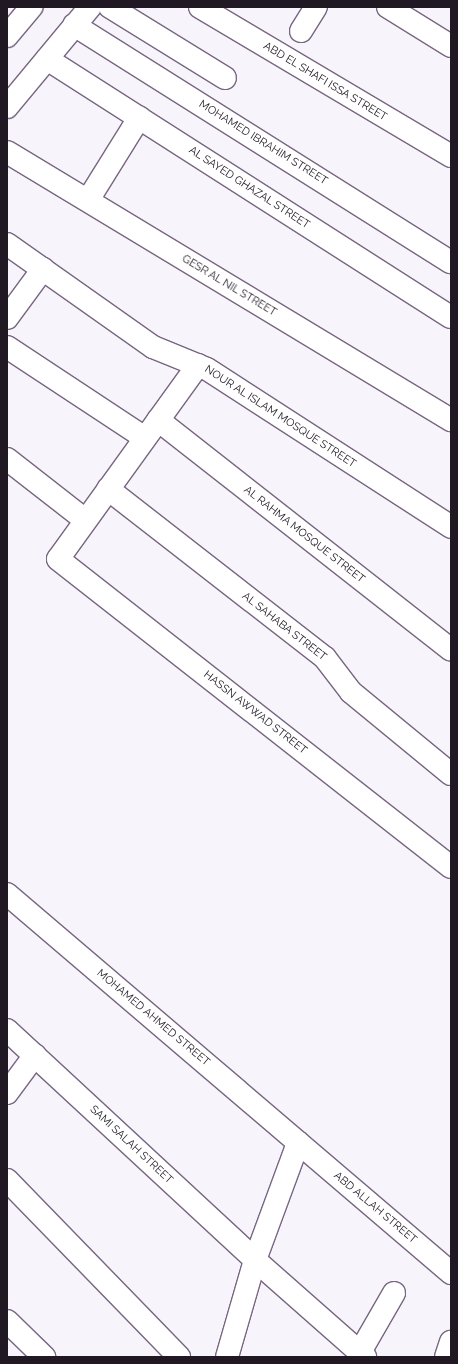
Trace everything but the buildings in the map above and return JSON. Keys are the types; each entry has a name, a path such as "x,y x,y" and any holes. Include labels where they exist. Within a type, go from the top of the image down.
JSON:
{"street":[{"path":"7,36 31,7"},
{"path":"7,107 90,7"},
{"path":"110,7 226,78"},
{"name":"ABD EL SHAFI ISSA STREET","path":"200,7 451,156"},
{"path":"301,31 316,7"},
{"path":"388,7 451,46"},
{"name":"MOHAMED IBRAHIM STREET","path":"74,25 451,262"},
{"name":"AL SAYED GHAZAL STREET","path":"47,59 451,317"},
{"path":"88,200 139,118"},
{"name":"GESR AL NIL STREET","path":"7,152 451,420"},
{"name":"NOUR AL ISLAM MOSQUE STREET","path":"7,244 153,347 198,365 451,527"},
{"path":"7,318 43,269"},
{"path":"7,347 145,438"},
{"path":"7,459 85,520 198,365"},
{"name":"AL RAHMA MOSQUE STREET","path":"158,420 451,650"},
{"name":"AL SAHABA STREET","path":"108,489 325,658 351,692 451,774"},
{"name":"HASSN AWWAD STREET","path":"85,520 58,559 451,867"},
{"name":"MOHAMED AHMED STREET","path":"7,894 298,1143"},
{"name":"SAMI SALAH STREET","path":"7,1030 255,1260 363,1355"},
{"path":"7,1093 35,1055"},
{"path":"227,1357 255,1260 298,1143"},
{"name":"ABD ALLAH STREET","path":"298,1143 451,1273"},
{"path":"7,1180 180,1357"},
{"path":"363,1355 394,1292"},
{"path":"7,1321 44,1357"},
{"path":"446,1357 451,1342"}]}
